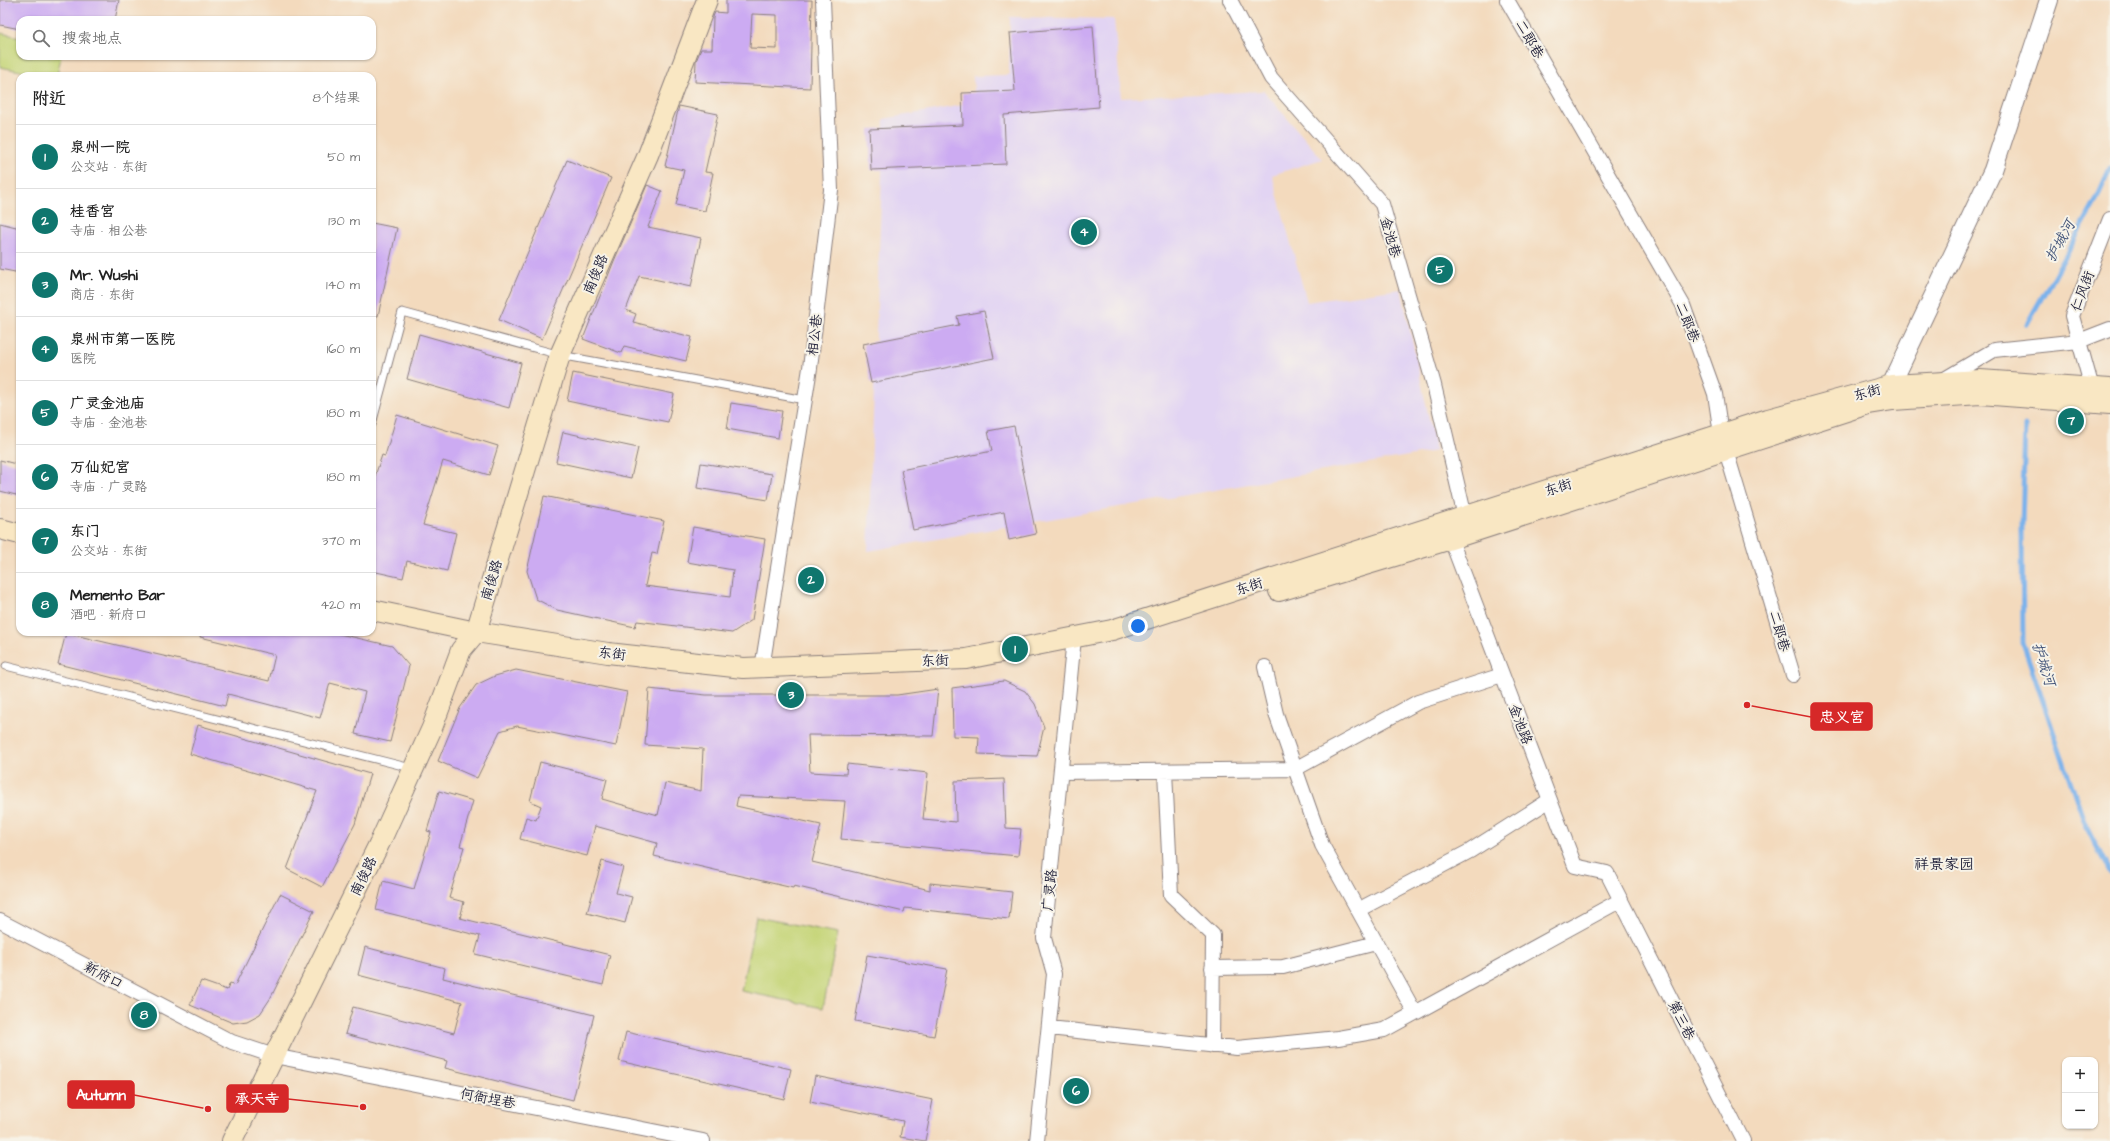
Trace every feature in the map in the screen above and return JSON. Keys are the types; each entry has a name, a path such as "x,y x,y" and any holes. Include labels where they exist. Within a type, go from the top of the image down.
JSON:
{"main road":[{"name":"南俊路","path":"232,1141 381,840 432,728 461,650 473,636 560,354 648,155 706,0"},
{"name":"东街","path":"376,611 473,636 645,670 813,679 994,665 1073,645 1112,630 1448,531 1724,442 1768,419 1939,382 1980,380 2101,389"},
{"name":"东街","path":"1887,394 1980,394 2110,404"},
{"name":"东街","path":"1448,531 1465,517 1724,442"},
{"path":"0,530 16,533"},
{"name":"东街","path":"473,636 743,668 966,659 1073,645"}],"street":[{"name":"相公巷","path":"762,668 810,368 831,190 823,0"},
{"name":"金池巷","path":"1230,0 1271,78 1382,204 1434,385 1465,517"},
{"name":"二郎巷","path":"1507,0 1683,305 1715,394 1724,442 1792,675"},
{"path":"1887,394 1993,170 2049,0"},
{"name":"仁风街","path":"2101,389 2079,341 2072,316 2110,219"},
{"path":"1939,382 1994,350 2079,341 2110,328"},
{"name":"金池路","path":"1448,531 1575,866 1607,873 1621,900"},
{"name":"广灵路","path":"1037,1141 1054,974 1044,938 1073,645"},
{"path":"1265,667 1276,714 1322,845 1415,1013"},
{"path":"1060,772 1295,770 1418,702 1502,675"},
{"path":"1165,771 1171,895 1213,934 1212,1046"},
{"path":"1358,910 1470,851 1550,800"},
{"path":"1049,1028 1237,1048 1338,1038 1384,1030 1621,900"},
{"name":"第三巷","path":"1621,900 1743,1141"},
{"name":"新府口","path":"0,921 232,1042 274,1056"},
{"path":"1212,968 1283,967 1376,943"},
{"name":"何衙埕巷","path":"274,1056 703,1141"}],"lane":[{"path":"376,409 402,312 560,354 805,400"},
{"path":"6,666 414,769"}],"shaded area":[{"path":"1010,17 1114,19 1121,98 1264,91 1322,159 1272,175 1307,302 1401,289 1436,451 868,551 884,119 975,103 973,76 1009,75"}],"green space":[{"path":"0,33 16,36 16,60 60,60 58,72 26,72 0,67"},
{"path":"756,917 838,933 823,1008 741,991"}],"building":[{"path":"0,0 119,0 116,16 16,16 16,28 0,25"},
{"path":"726,0 812,0 810,88 695,82 696,61 701,49 712,49 713,17 715,12 726,13","holes":["752,14 777,15 777,49 750,48"]},
{"path":"1093,26 1099,107 1004,115 1006,164 871,170 869,129 963,125 962,93 1015,91 1010,33"},
{"path":"679,106 718,114 705,172 713,173 705,211 676,205 684,170 665,166"},
{"path":"567,160 611,178 542,339 499,320"},
{"path":"647,185 662,191 648,227 701,238 691,287 639,276 626,310 636,314 633,322 692,337 686,361 624,346 621,353 583,339 614,261"},
{"path":"0,223 16,227 16,272 0,269"},
{"path":"376,224 397,228 378,316 376,316"},
{"path":"984,311 994,358 871,383 863,344 959,325 957,316"},
{"path":"419,334 521,363 509,408 407,379"},
{"path":"573,373 674,394 668,422 567,401"},
{"path":"731,403 782,411 778,438 727,429"},
{"path":"397,415 498,446 489,475 443,461 423,525 456,533 447,571 407,561 403,578 376,572 376,473 382,455 385,456"},
{"path":"1014,426 1036,534 1009,540 1004,512 913,530 901,470 992,451 988,431"},
{"path":"563,432 638,448 631,478 556,462"},
{"path":"0,460 16,464 16,495 0,491"},
{"path":"701,463 772,474 768,500 697,488"},
{"path":"544,496 664,521 657,554 652,553 645,586 730,597 733,570 687,562 693,527 765,539 752,620 732,633 637,621 635,627 557,610 536,599 527,571"},
{"path":"65,636 79,636 269,681 275,655 200,637 348,636 392,646 409,666 390,742 355,734 365,692 330,683 320,718 228,694 225,706 58,664"},
{"path":"516,670 627,692 616,746 517,726 500,731 477,778 438,761 460,708 476,685 495,676"},
{"path":"1004,681 1025,691 1035,704 1044,727 1037,756 978,754 979,737 953,736 952,688"},
{"path":"649,689 706,695 897,695 938,689 933,736 808,735 810,772 846,774 847,764 928,773 923,819 956,822 955,781 1004,779 1006,828 1021,829 1018,856 841,839 845,801 738,796 736,806 821,825 812,862 930,890 930,883 1012,892 1009,919 905,908 904,912 794,886 793,888 654,856 657,843 595,826 587,856 520,839 526,817 536,820 541,806 530,801 540,762 607,779 602,799 658,815 665,783 701,791 703,749 645,745"},
{"path":"198,725 370,774 355,824 322,887 287,869 317,791 190,754"},
{"path":"439,791 473,801 460,846 464,847 449,898 464,902 460,918 610,955 603,985 475,954 480,936 376,910 383,881 414,889 431,832 427,831"},
{"path":"602,861 623,867 616,893 632,897 625,923 587,913"},
{"path":"280,894 314,911 270,999 260,1014 247,1021 233,1023 190,1005 201,981 227,990 230,983 235,985"},
{"path":"365,947 445,968 443,978 594,1015 573,1100 445,1068 447,1061 345,1034 353,1007 454,1033 462,1002 358,975"},
{"path":"867,955 947,969 934,1036 855,1021"},
{"path":"626,1032 791,1069 784,1099 619,1061"},
{"path":"815,1076 933,1100 925,1141 900,1137 903,1121 810,1102"}],"waterway":[{"name":"护城河","path":"2027,324 2095,203 2110,169"},
{"name":"护城河","path":"2025,425 2022,526 2023,643 2084,821 2110,873"}],"place":[{"name":"泉州市第一医院","path":"1084,232"},
{"name":"广灵金池庙","path":"1440,270"},
{"name":"东门","path":"2071,421"},
{"name":"桂香宫","path":"811,580"},
{"name":"泉州一院","path":"1015,649"},
{"name":"Mr. Wushi","path":"791,695"},
{"name":"忠义宫","path":"1747,705"},
{"name":"Memento Bar","path":"144,1015"},
{"name":"万仙妃宫","path":"1076,1091"},
{"name":"承天寺","path":"363,1107"},
{"name":"Autumn","path":"208,1109"}],"district":[{"name":"祥景家园","path":"1944,864"}]}
